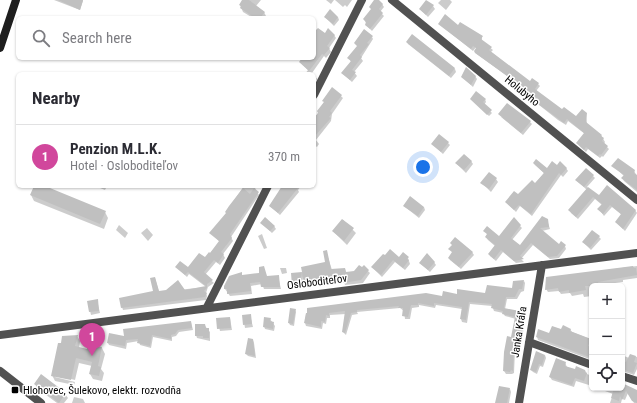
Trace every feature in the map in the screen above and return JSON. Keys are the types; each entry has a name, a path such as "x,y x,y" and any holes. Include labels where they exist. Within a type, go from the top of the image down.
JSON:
{"main road":[{"path":"0,48 16,0"}],"street":[{"path":"316,91 362,0"},
{"name":"Holubyho","path":"392,0 637,200"},
{"path":"207,308 267,188"},
{"name":"Osloboditeľov","path":"0,335 637,253"},
{"name":"Janka Kráľa","path":"519,403 542,265"},
{"path":"529,342 589,364"},
{"path":"0,370 42,403"},
{"path":"625,377 637,381"}],"building":[{"path":"58,0 83,0 80,10"},
{"path":"242,0 249,0 265,12 262,16 252,16 240,8 241,6 239,5"},
{"path":"374,0 379,0 383,4 379,9 383,13 370,29 365,25 366,22 363,19 371,9 369,7"},
{"path":"426,0 434,5 426,15 419,9"},
{"path":"330,9 338,17 333,24 324,17"},
{"path":"445,14 458,25 460,22 483,36 481,39 492,47 489,50 530,81 532,78 539,83 535,89 562,109 564,107 576,116 582,109 587,113 586,122 602,135 601,136 604,138 602,141 608,146 601,155 600,154 598,156 586,147 584,150 576,143 584,133 567,119 564,123 531,99 534,95 475,53 474,51 476,48 473,46 471,49 438,24"},
{"path":"318,28 325,33 328,28 335,35 327,46 330,48 324,55 322,54 309,71 299,62 300,60 316,60 316,30"},
{"path":"364,29 373,36 367,43 369,44 360,55 362,57 352,70 356,72 350,80 341,73 351,61 347,58 357,46 354,43"},
{"path":"412,34 455,68 449,76 406,42"},
{"path":"466,67 476,76 471,85 461,77"},
{"path":"332,87 342,95 330,111 332,113 329,117 331,118 316,135 316,116 318,113 317,111 324,102 322,101"},
{"path":"476,91 486,99 483,102 492,110 487,115 470,99"},
{"path":"507,103 531,121 521,133 498,114"},
{"path":"439,134 449,142 441,152 431,144"},
{"path":"464,154 472,161 464,170 455,163"},
{"path":"618,158 635,170 634,173 637,175 637,190 621,178 624,175 611,166"},
{"path":"536,159 547,168 552,161 557,165 560,161 567,168 561,175 559,173 531,214 519,205 514,210 505,202 514,191 518,194 532,180 535,183 544,173 533,163"},
{"path":"586,168 594,175 584,187 575,180"},
{"path":"489,172 497,178 489,189 480,183"},
{"path":"607,185 636,210 623,229 615,222 621,214 610,205 603,214 597,209 602,204 593,197 576,217 568,210 588,187 599,195"},
{"path":"33,188 50,188 106,211 100,224 30,195"},
{"path":"243,188 250,194 254,188 259,192 230,234 232,238 221,252 224,254 218,263 214,260 204,272 213,280 207,284 207,288 204,291 207,293 205,297 121,308 119,298 153,291 150,278 155,277 159,291 166,290 178,280 185,290 206,286 188,272 185,275 175,267 180,261 188,267 199,253 205,257 209,252 210,253 219,241 209,233 226,213 225,212 229,206"},
{"path":"281,188 298,188 278,213 269,206"},
{"path":"410,196 424,207 418,216 403,206"},
{"path":"542,216 548,219 549,227 540,228 559,244 561,241 566,245 557,256 548,257 531,243 520,256 524,259 514,261 501,250 494,259 488,254 495,245 485,237 487,234 483,231 487,226 499,236 514,217 521,225 511,238 520,245"},
{"path":"265,217 275,226 270,231 260,223"},
{"path":"342,219 354,228 344,241 332,231"},
{"path":"592,230 600,236 590,248 582,242"},
{"path":"455,237 473,252 459,267 448,258 452,252 448,249 452,245 450,243"},
{"path":"390,249 399,257 403,252 409,257 407,259 409,260 403,268 393,260 381,275 371,267"},
{"path":"327,250 331,269 345,268 346,272 354,271 359,265 362,267 364,265 369,270 361,280 343,283 343,280 303,284 301,267 325,262 323,251"},
{"path":"427,253 435,262 428,270 419,263"},
{"path":"264,266 267,276 279,275 280,287 261,287 260,282 250,283 251,291 227,294 227,289 224,289 224,286 229,276 242,272 242,275 259,273 259,267"},
{"path":"633,266 636,268 637,275 598,283 589,283 589,286 585,286 586,290 569,293 569,290 559,292 558,288 545,290 546,277"},
{"path":"302,272 300,284 292,286 291,273"},
{"path":"524,280 522,289 519,289 515,297 506,297 504,308 525,312 522,330 519,330 517,341 519,343 516,349 514,348 513,371 511,370 510,372 503,371 504,352 507,336 511,337 515,317 502,314 503,311 491,308 492,304 469,302 466,320 460,319 462,307 434,303 434,306 418,303 418,305 411,305 408,317 402,316 403,308 398,308 399,306 357,310 357,312 351,313 345,333 342,332 345,311 329,313 329,316 326,315 325,322 321,321 321,327 304,323 307,308 426,293 442,296 443,291 457,294 457,289 485,293 487,285 512,288 513,281"},
{"path":"98,299 99,311 89,312 87,301"},
{"path":"290,308 296,309 293,324 288,323"},
{"path":"251,314 252,324 243,325 242,315"},
{"path":"230,317 231,328 217,329 216,318"},
{"path":"264,317 271,318 270,321 274,322 273,329 263,327"},
{"path":"191,321 192,328 178,330 175,334 171,335 171,339 152,335 150,346 137,343 138,339 126,340 125,346 107,343 109,333 124,336 123,329"},
{"path":"195,324 205,324 206,328 209,328 209,338 195,336"},
{"path":"563,325 571,329 570,331 589,338 589,357 536,337 538,329 549,333 552,326 561,329"},
{"path":"78,335 75,346 87,349 88,347 92,348 93,345 102,347 98,366 101,367 99,376 89,374 92,362 76,358 71,380 51,376 58,343 61,343 62,336"},
{"path":"248,338 253,339 255,356 245,354"},
{"path":"536,351 545,355 542,365 539,364 536,372 530,370"},
{"path":"630,354 636,356 634,362 637,363 633,373 625,370 626,362"},
{"path":"556,358 566,362 565,366 575,369 576,366 585,370 587,373 584,381 575,378 572,385 549,377"},
{"path":"41,374 66,393 59,403 34,384"},
{"path":"625,384 637,390 637,403 632,401 626,391 622,400 620,396 619,401 611,398 613,391 625,391"},
{"path":"499,386 510,388 507,403 495,403"}],"place":[{"name":"Penzion M.L.K.","path":"92,356"},
{"name":"Hlohovec, Šulekovo, elektr. rozvodňa","path":"15,390"}]}
